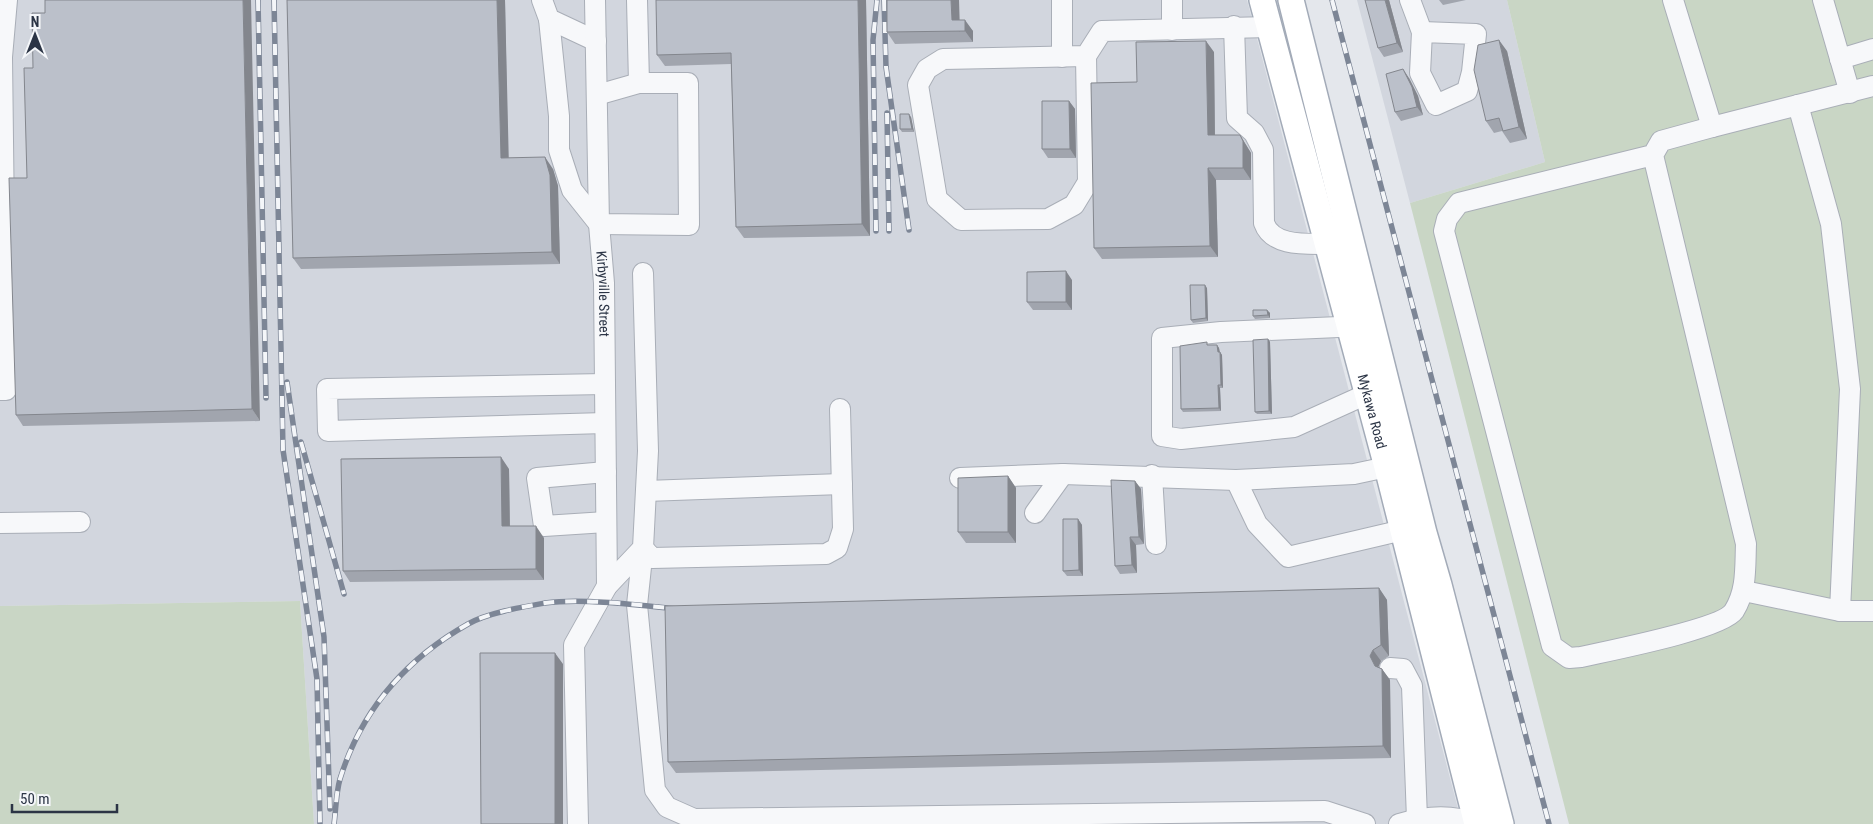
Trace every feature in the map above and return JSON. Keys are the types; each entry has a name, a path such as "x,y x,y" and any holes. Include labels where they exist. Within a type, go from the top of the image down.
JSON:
{"main road":[{"name":"Mykawa Road","path":"1262,0 1270,26 1318,244 1361,326 1367,394 1397,465 1402,530 1476,824"},
{"name":"Mykawa Road","path":"1291,0 1361,326 1397,465 1501,824"}],"street":[{"path":"0,390 6,390 1,57 7,0"},
{"path":"542,0 549,19 560,116 559,150 572,190 600,224 689,225 688,83 639,83 597,95"},
{"name":"Kirbyville Street","path":"595,0 600,224 604,283 607,586"},
{"path":"637,0 639,83"},
{"path":"1062,0 1062,57"},
{"path":"1172,0 1172,30"},
{"path":"1410,0 1422,32"},
{"path":"1673,0 1712,127"},
{"path":"1823,0 1850,92"},
{"path":"549,19 596,41"},
{"path":"1234,26 1237,118 1254,133 1263,150 1264,223 1268,233 1276,239 1318,244"},
{"path":"1086,56 943,59 927,69 918,85 937,198 962,220 1048,219 1074,205 1088,182 1086,56 1102,31 1270,26"},
{"path":"1840,58 1873,49"},
{"path":"1652,155 1746,544 1744,591 1732,613 1713,625 1570,658 1552,646 1444,231 1447,219 1459,203 1652,155 1661,141 1873,86"},
{"path":"1798,106 1831,224 1850,389 1840,611"},
{"path":"643,273 648,451 638,605 655,790 667,806 694,819 1325,811 1365,824"},
{"path":"1361,326 1221,332 1162,338 1162,436 1181,439 1294,427 1367,394"},
{"path":"605,384 327,390 328,431 605,423"},
{"path":"643,548 652,558 826,554 837,548 844,529 840,409"},
{"path":"960,478 1063,474 1152,475 1236,480 1354,474 1397,465"},
{"path":"606,472 537,478 544,526 606,522"},
{"path":"1035,513 1063,474"},
{"path":"1152,475 1156,544"},
{"path":"1236,480 1257,524 1288,557 1402,530"},
{"path":"646,491 842,484"},
{"path":"0,523 80,522"},
{"path":"578,824 574,645 607,586 643,548"},
{"path":"1744,591 1840,611 1873,611"},
{"path":"1390,668 1403,669 1412,686 1408,822 1461,818 1476,824"},
{"path":"1493,824 1501,824"}],"shaded area":[{"path":"0,0 1247,0 1462,824 314,824 300,601 0,606"},
{"path":"1357,0 1507,0 1545,162 1410,203"}],"green space":[{"path":"1507,0 1873,0 1873,824 1569,824 1410,203 1545,162"},
{"path":"300,601 314,824 0,824 0,606"}],"building":[{"path":"45,0 243,0 252,409 16,415 9,178 27,178 24,68 33,68 32,13 45,13"},
{"path":"287,0 497,0 501,158 545,157 550,175 552,252 293,258"},
{"path":"656,0 858,0 862,224 736,227 731,53 657,55"},
{"path":"887,0 951,0 952,20 965,20 965,31 887,32"},
{"path":"1365,0 1385,0 1397,43 1378,48"},
{"path":"1499,40 1519,127 1503,131 1499,118 1486,121 1474,70 1478,45"},
{"path":"1206,41 1208,135 1240,135 1243,141 1243,168 1208,168 1210,246 1094,248 1091,83 1137,82 1136,42"},
{"path":"1403,69 1412,87 1417,107 1395,112 1386,74"},
{"path":"1042,101 1069,101 1070,149 1042,149"},
{"path":"900,114 909,114 912,129 900,129"},
{"path":"1066,271 1066,302 1027,302 1027,272"},
{"path":"1190,285 1205,285 1206,318 1191,320"},
{"path":"1253,310 1267,310 1268,315 1253,316"},
{"path":"1268,339 1269,411 1255,412 1253,340"},
{"path":"1207,342 1207,345 1217,345 1218,352 1220,352 1221,385 1218,385 1219,408 1181,409 1180,346"},
{"path":"501,457 502,526 536,526 536,569 343,571 341,459"},
{"path":"1008,476 1008,532 958,532 958,478"},
{"path":"1111,480 1135,481 1139,537 1130,537 1132,565 1115,566"},
{"path":"1063,519 1078,519 1079,570 1063,571"},
{"path":"1379,588 1381,645 1373,650 1370,656 1375,666 1382,669 1383,746 668,762 665,606"},
{"path":"480,653 555,653 555,824 481,824"}],"railway":[{"path":"258,0 266,398"},
{"path":"274,0 283,450 317,679 320,824"},
{"path":"876,231 873,40 877,0"},
{"path":"884,0 886,67 909,230"},
{"path":"1332,0 1549,824"},
{"path":"887,113 889,231"},
{"path":"287,382 324,637 330,809"},
{"path":"301,442 344,594"},
{"path":"334,824 340,779 349,754 373,709 406,670 425,653 468,624 505,611 545,603 576,601 678,609"}]}
